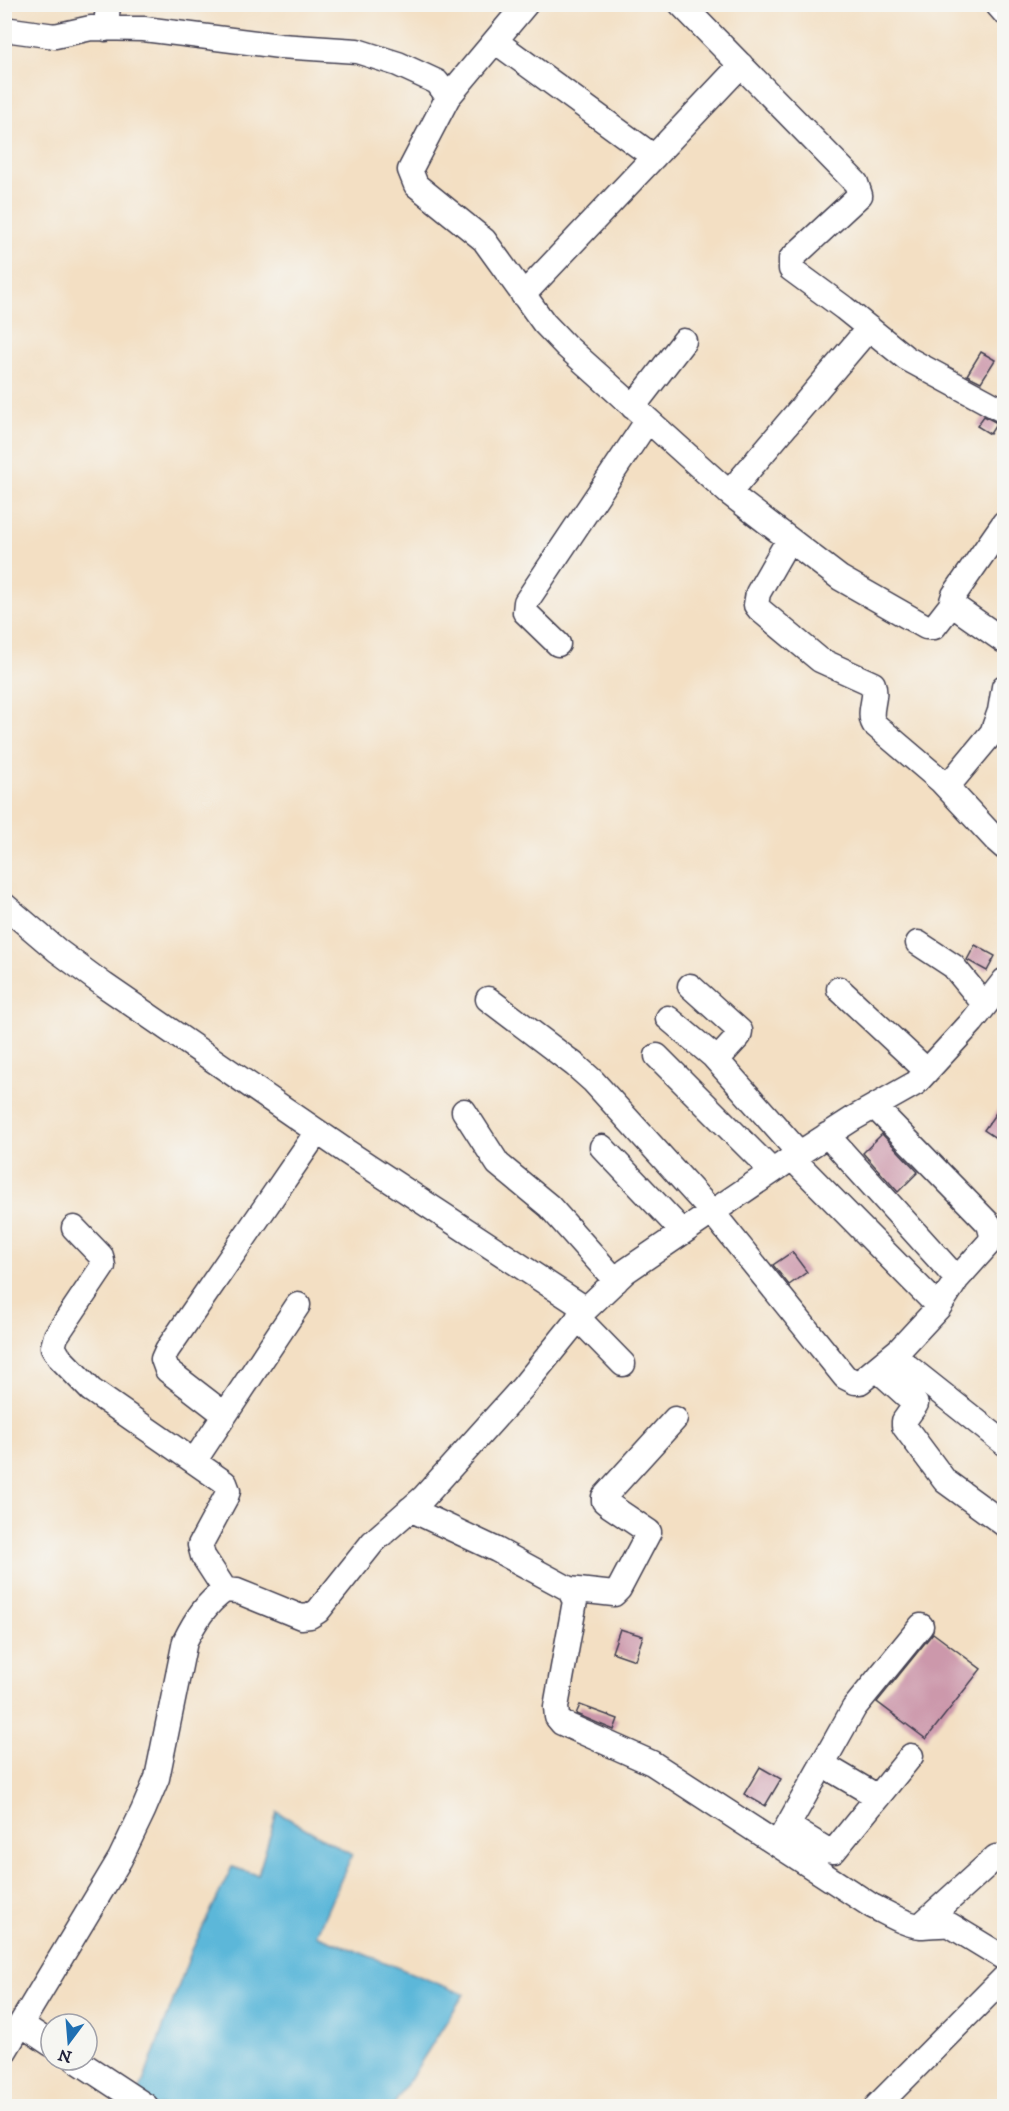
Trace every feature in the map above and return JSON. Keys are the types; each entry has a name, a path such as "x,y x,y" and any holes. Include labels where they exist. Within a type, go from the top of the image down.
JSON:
{"street":[{"path":"108,4 124,29"},
{"path":"526,4 448,97 410,170 416,185 484,240 544,323 566,346 729,493 840,578 926,627 934,627 950,607 954,595 1005,523"},
{"path":"681,4 856,183 860,195 791,259 791,269 906,358 1005,411"},
{"path":"997,4 1005,12"},
{"path":"4,29 55,36 91,28 124,29 280,46 357,51 399,64 436,82 448,97"},
{"path":"495,41 654,157"},
{"path":"523,295 741,65"},
{"path":"729,493 868,328"},
{"path":"558,644 525,612 526,602 684,341"},
{"path":"789,540 758,593 756,605 759,610 820,660 873,684 875,690 872,721 947,787 1005,847"},
{"path":"950,607 954,606 1005,641"},
{"path":"947,787 992,733 1005,687"},
{"path":"4,904 58,951 104,985 582,1313 623,1364"},
{"path":"918,943 957,969 985,1005"},
{"path":"4,2052 120,1859 143,1811 157,1778 185,1641 213,1598 225,1590 243,1593 289,1614 301,1617 310,1616 318,1611 373,1542 424,1497 523,1387 582,1313 616,1281 682,1232 827,1135 916,1083 1005,981"},
{"path":"690,986 740,1031 739,1036 717,1060"},
{"path":"839,988 927,1071"},
{"path":"488,999 592,1081 712,1212 845,1377 855,1382 860,1382 885,1362 939,1307 957,1279 990,1242 992,1235 989,1224 875,1107"},
{"path":"668,1018 717,1060 788,1161"},
{"path":"657,1056 788,1161 939,1307"},
{"path":"464,1111 498,1164 549,1206 616,1281"},
{"path":"224,1414 167,1370 163,1359 173,1340 317,1132"},
{"path":"827,1135 957,1279"},
{"path":"602,1147 682,1232"},
{"path":"74,1228 101,1256 104,1266 56,1336 53,1347 58,1357 91,1390 195,1460 228,1487 226,1497 200,1545 202,1556 225,1590"},
{"path":"195,1460 298,1305"},
{"path":"885,1362 1005,1443"},
{"path":"885,1362 916,1404 904,1421 904,1426 939,1476 951,1487 1004,1522"},
{"path":"410,1509 497,1550 569,1590 614,1594 619,1589 649,1532 609,1505 604,1501 604,1497 675,1419"},
{"path":"569,1590 575,1601 556,1707 557,1717 562,1723 652,1762 783,1834 834,1851 911,1756"},
{"path":"783,1834 862,1697 921,1626"},
{"path":"822,1764 878,1797"},
{"path":"783,1834 872,1905 920,1926 950,1925 1005,1958"},
{"path":"920,1926 996,1857"},
{"path":"877,2106 1005,1978"},
{"path":"21,2024 39,2036"},
{"path":"95,2072 147,2106"}],"water":[{"path":"277,1812 352,1855 316,1935 464,1994 393,2106 148,2106 137,2098 192,1950 232,1867 258,1875"}],"building":[{"path":"981,352 995,360 981,382 967,375"},
{"path":"984,416 997,423 990,434 977,426"},
{"path":"975,945 995,956 987,971 967,960"},
{"path":"1005,1100 1005,1144 984,1130"},
{"path":"882,1134 918,1172 898,1192 863,1153"},
{"path":"792,1252 807,1272 789,1285 773,1265"},
{"path":"620,1629 643,1636 635,1660 612,1652"},
{"path":"933,1633 981,1669 926,1739 877,1702"},
{"path":"580,1705 618,1719 614,1730 576,1714"},
{"path":"760,1767 781,1779 765,1806 744,1794"}]}
